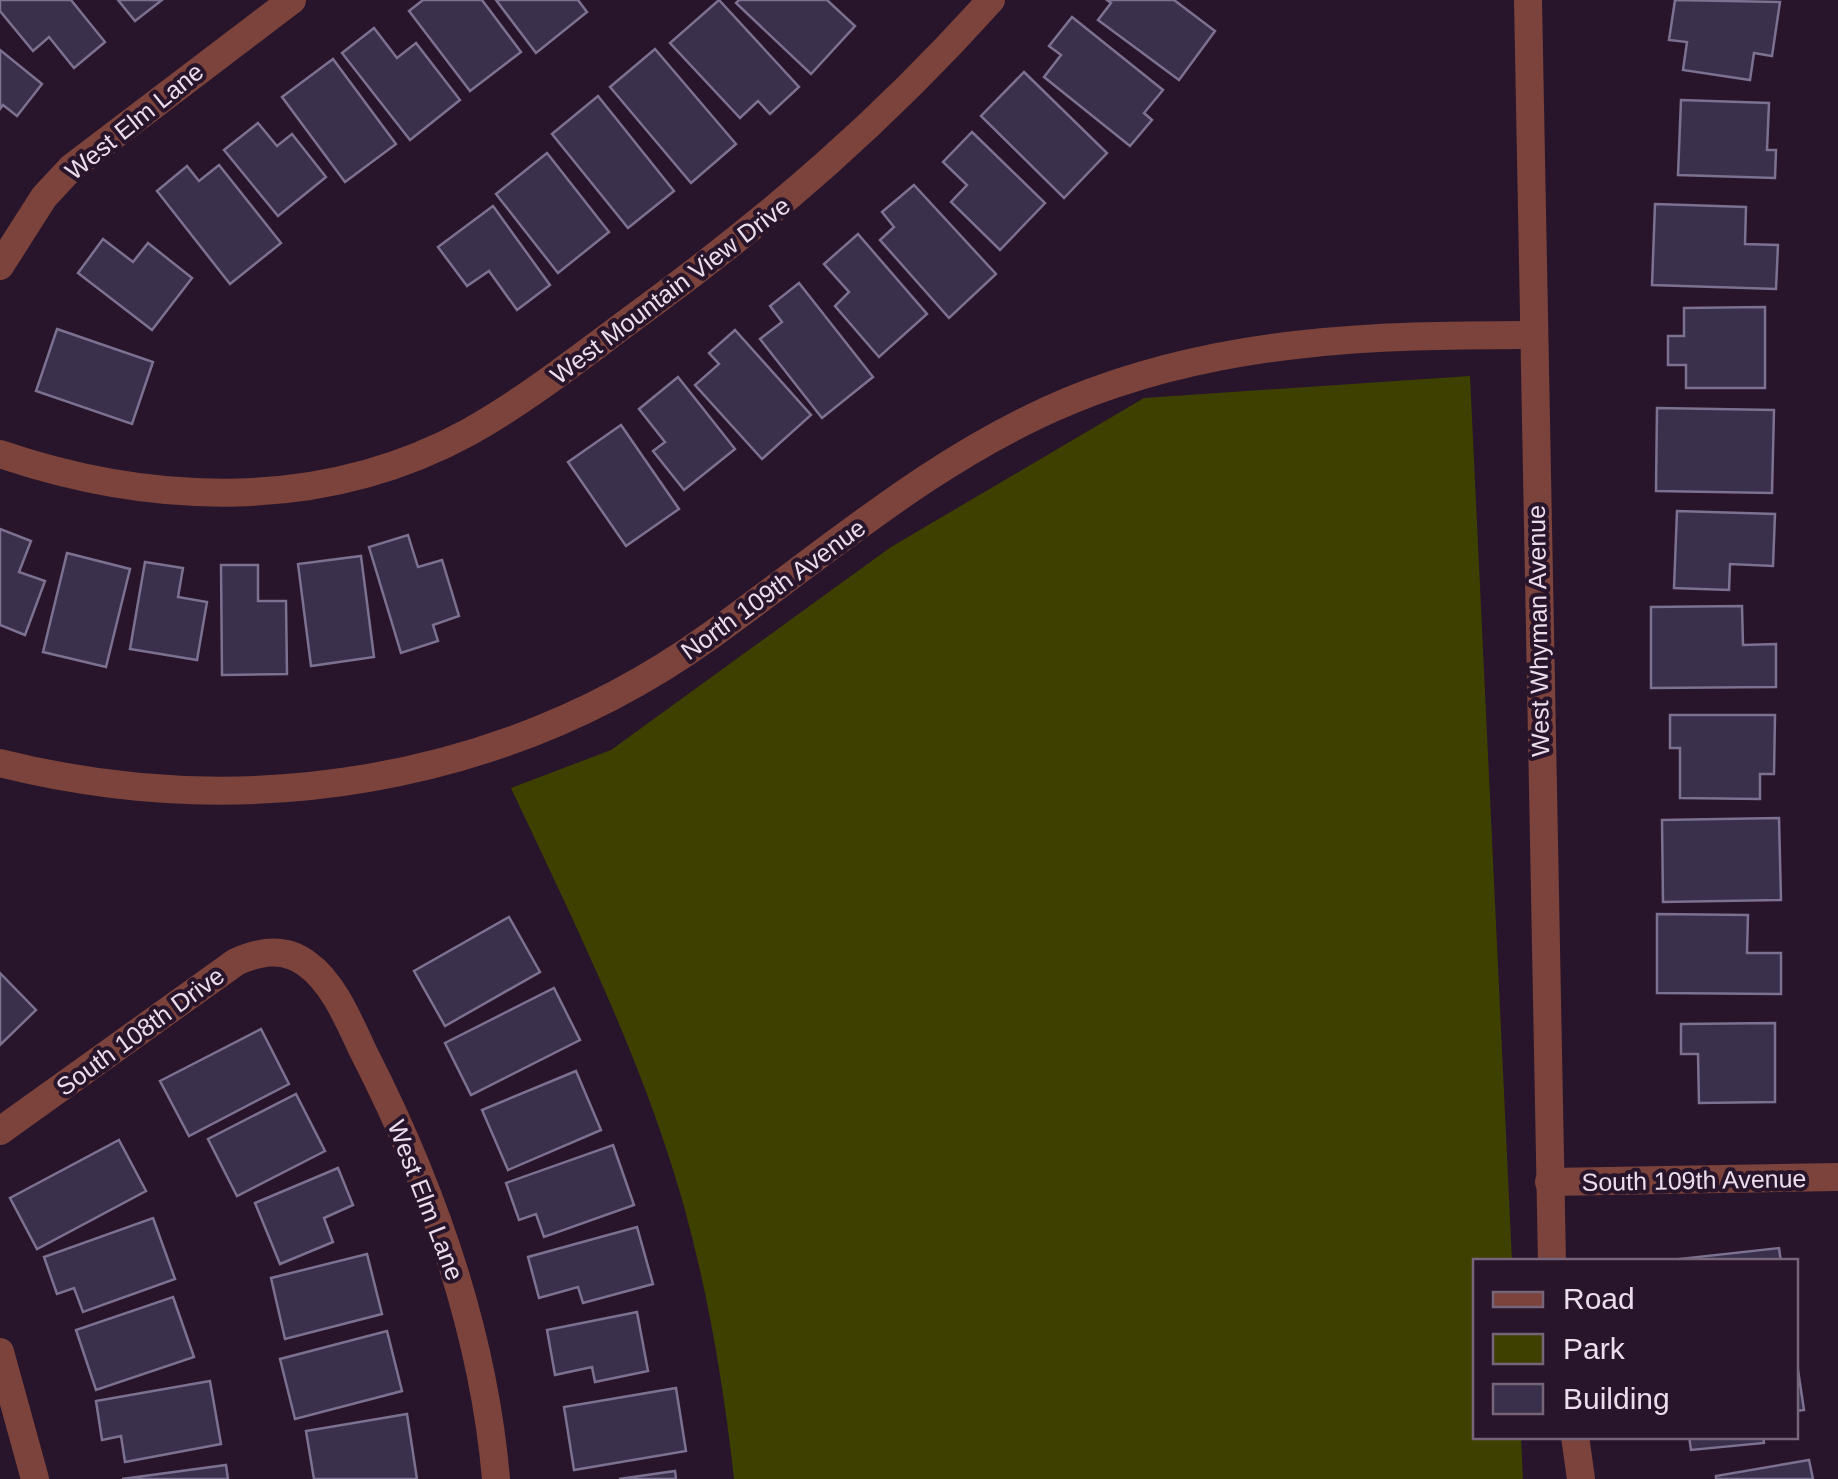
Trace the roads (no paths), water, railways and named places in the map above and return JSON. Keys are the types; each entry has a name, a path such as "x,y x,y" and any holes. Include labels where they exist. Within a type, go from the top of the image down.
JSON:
{"street":[{"name":"West Elm Lane","path":"0,266 44,196 70,168 292,0"},
{"name":"West Mountain View Drive","path":"0,454 76,478 202,494 290,489 336,481 426,452 545,384 792,198 902,96 991,0"},
{"name":"West Whyman Avenue","path":"1528,0 1552,1259"},
{"name":"North 109th Avenue","path":"0,763 99,784 206,792 312,788 452,760 533,733 640,680 708,637 928,478 996,436 1069,402 1183,364 1301,341 1416,335 1533,336"},
{"name":"South 108th Drive","path":"0,1131 236,962 269,952 287,954"},
{"name":"West Elm Lane","path":"287,954 304,961 328,986 383,1090 426,1186 475,1350 496,1479"},
{"name":"South 109th Avenue","path":"1549,1182 1838,1177"},
{"path":"0,1352 35,1479"},
{"path":"1575,1439 1581,1479"}]}
